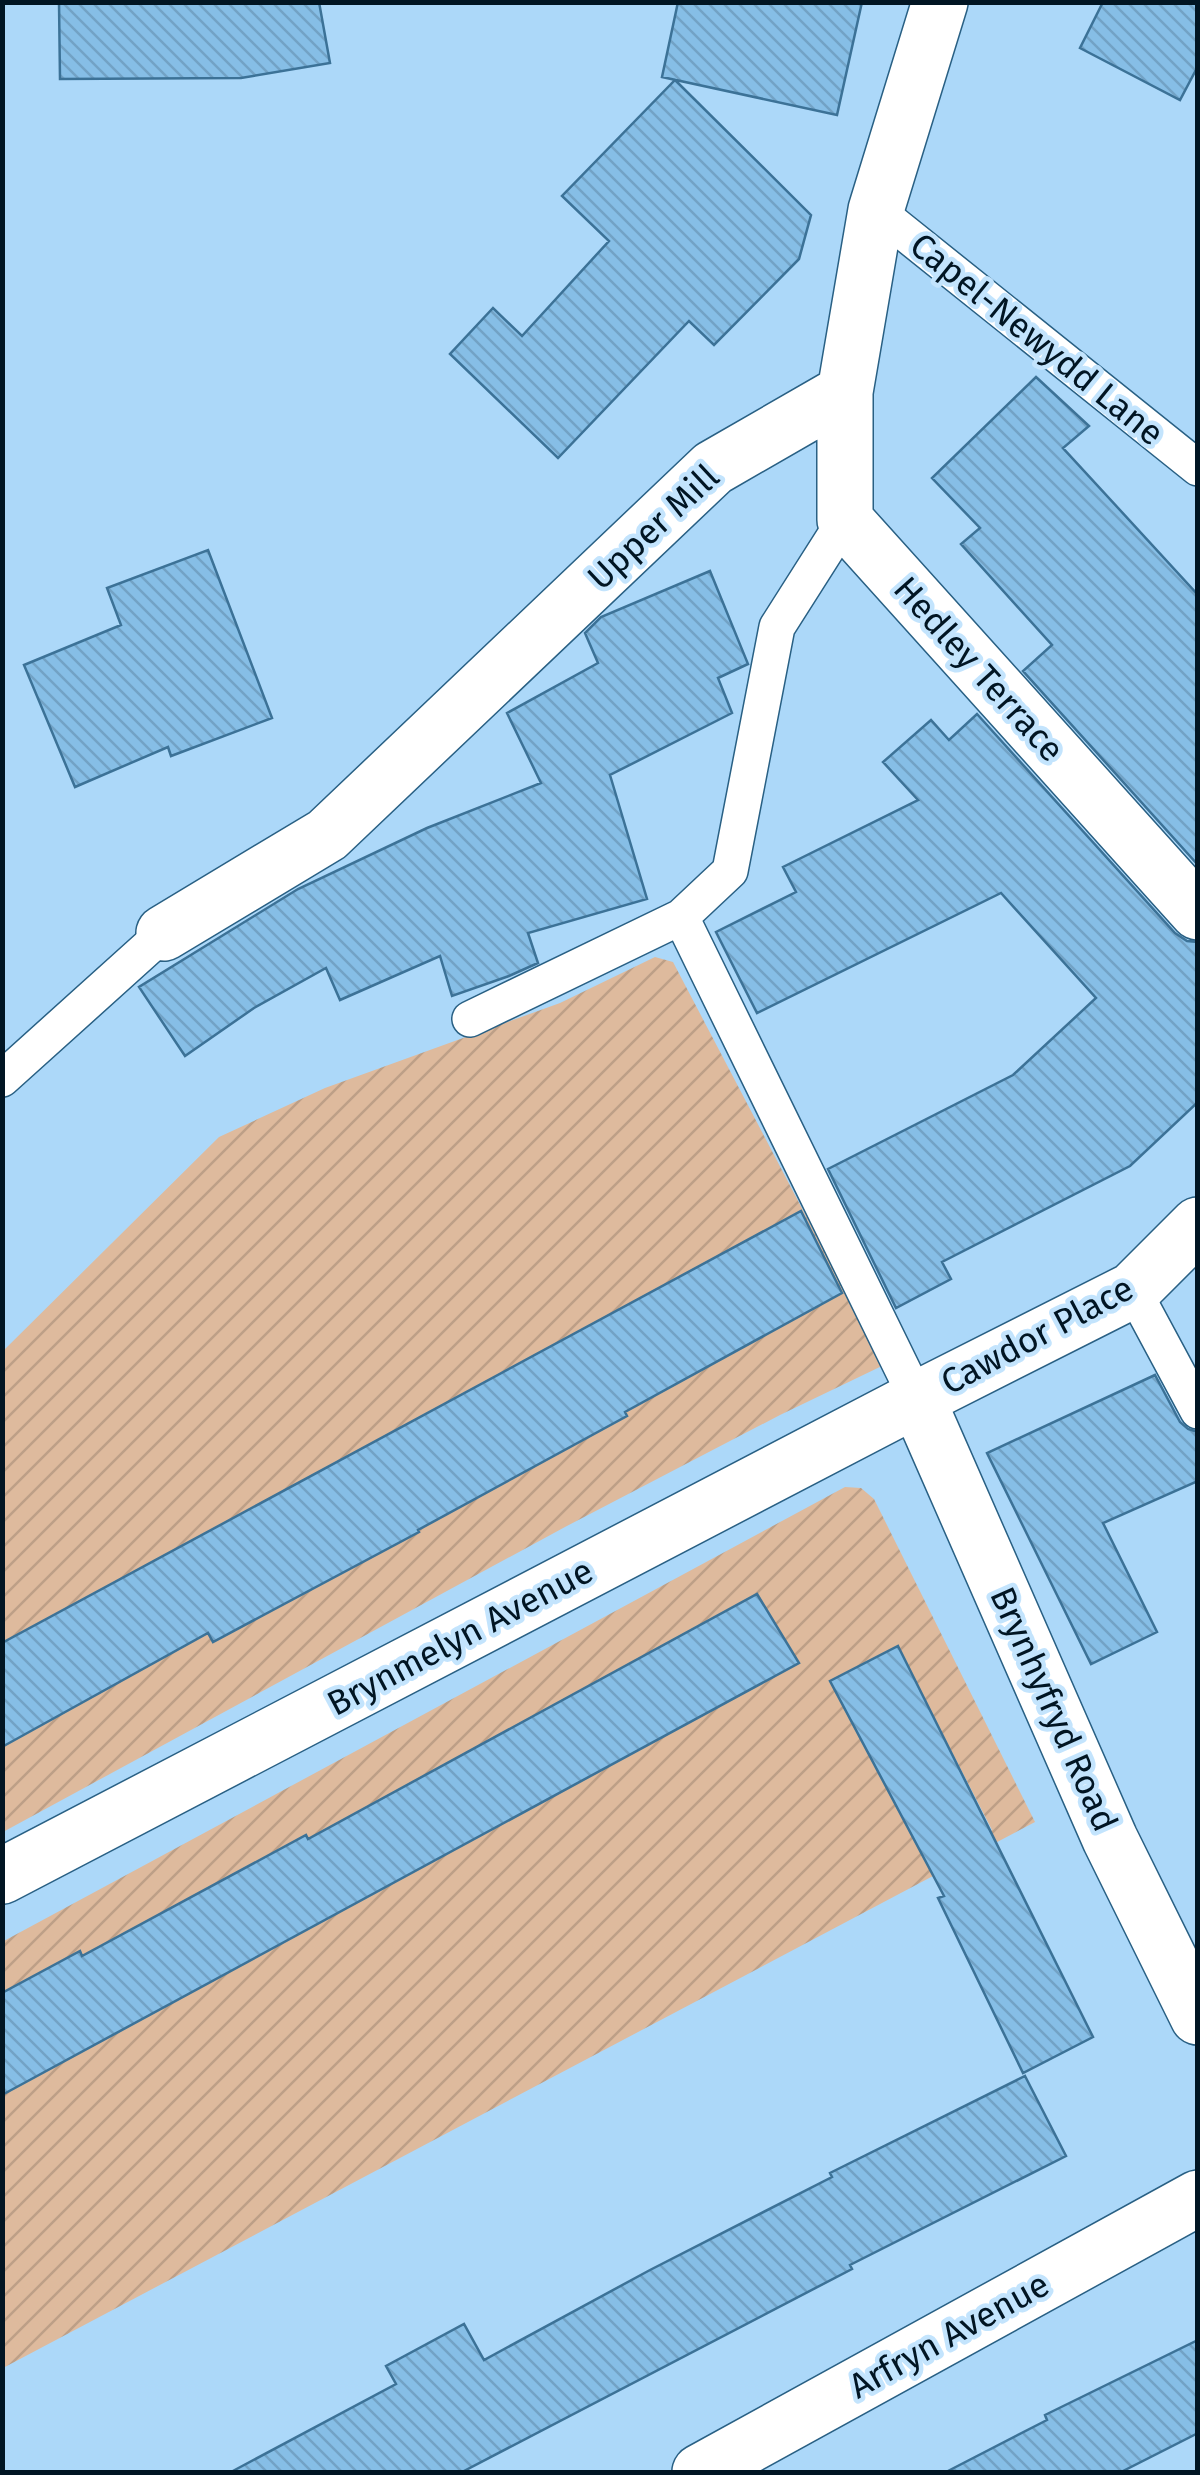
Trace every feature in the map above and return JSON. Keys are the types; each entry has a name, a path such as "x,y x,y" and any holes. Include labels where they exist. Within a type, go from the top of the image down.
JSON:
{"street":[{"path":"845,520 845,392 876,210 940,2"},
{"name":"Upper Mill","path":"164,934 327,836 713,468 845,392"},
{"name":"Hedley Terrace","path":"845,520 1198,912"},
{"name":"Cawdor Place","path":"917,1399 1133,1290 1198,1225"},
{"name":"Brynmelyn Avenue","path":"2,1876 917,1399"},
{"name":"Brynhyfryd Road","path":"917,1399 1110,1839 1198,2016"},
{"name":"Arfryn Avenue","path":"700,2472 1198,2198"}],"lane":[{"name":"Capel-Newydd Lane","path":"876,210 1198,468"},
{"path":"470,1019 681,917 730,872 776,628 845,520"},
{"path":"681,917 917,1399"},
{"path":"2,1079 164,934"},
{"path":"1133,1290 1198,1411"}],"shaded area":[{"path":"655,957 673,962 884,1365 565,1527 3,1832 3,1351 219,1137 325,1088 560,1003"},
{"path":"845,1487 861,1488 874,1499 1035,1822 3,2368 2,1942","holes":["757,1594 798,1663 649,1654","898,1647 992,1830 927,1863 830,1682"]}],"building":[{"path":"59,2 319,2 330,63 241,78 60,79"},
{"path":"678,2 862,2 837,115 662,77"},
{"path":"1103,2 1198,2 1198,66 1180,100 1080,48"},
{"path":"675,80 811,215 799,259 714,345 689,321 558,458 450,354 493,308 522,336 609,241 562,196"},
{"path":"1036,377 1089,426 1063,448 1198,595 1198,865 1023,671 1052,645 961,544 980,528 932,478"},
{"path":"208,550 272,718 171,756 168,747 75,787 24,665 121,625 107,588"},
{"path":"710,571 748,664 718,678 732,713 610,775 647,899 528,933 538,963 452,996 440,956 340,1000 326,968 254,1008 185,1056 139,987 298,889 427,828 541,783 507,713 598,663 585,633 601,617"},
{"path":"977,714 1175,933 1187,941 1198,942 1198,1102 1130,1166 942,1262 951,1279 896,1308 828,1169 1013,1075 1096,998 1001,893 757,1013 716,932 796,892 783,867 918,800 883,762 931,720 949,740"},
{"path":"801,1211 842,1293 625,1412 627,1416 419,1532 213,1642 208,1633 2,1747 2,1643"},
{"path":"1155,1375 1180,1422 1198,1432 1198,1481 1103,1523 1157,1632 1091,1664 987,1453"},
{"path":"757,1594 799,1663 2,2095 2,1993 80,1951 82,1956 306,1835 308,1839"},
{"path":"898,1646 1093,2037 1023,2073 938,1898 944,1896 830,1681"},
{"path":"1025,2076 1066,2156 850,2265 852,2269 462,2472 231,2472 396,2384 386,2366 464,2324 484,2360 832,2177 830,2173"},
{"path":"1198,2340 1198,2433 1121,2472 946,2472 1047,2420 1045,2415"}]}
